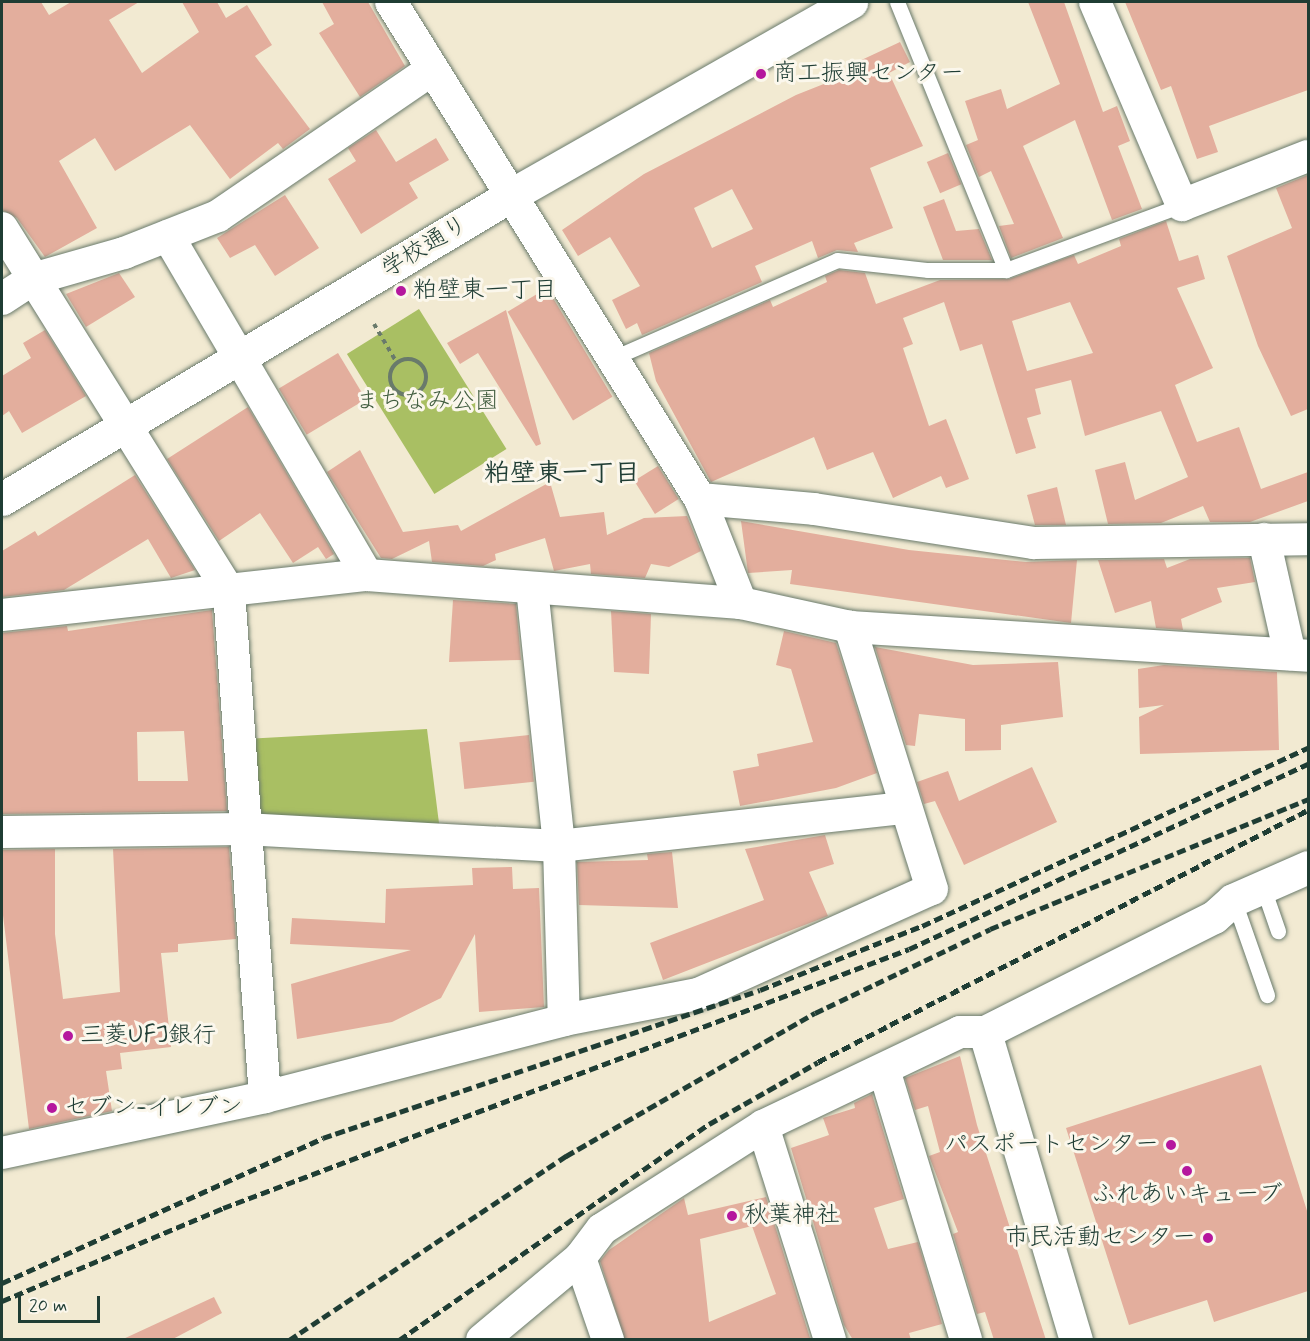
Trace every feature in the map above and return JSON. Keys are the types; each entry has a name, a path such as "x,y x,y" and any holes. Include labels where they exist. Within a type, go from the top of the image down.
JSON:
{"street":[{"name":"学校通り","path":"2,499 513,194 851,2"},
{"path":"1095,2 1182,205 1308,156"},
{"path":"400,4 432,70 513,194 700,499 741,603"},
{"path":"2,299 33,279 168,236 218,216 432,70"},
{"path":"2,228 129,424 229,591 237,653 244,781 244,829 265,1097"},
{"path":"168,236 239,358 374,578"},
{"path":"700,499 814,509 1034,543 1308,538"},
{"path":"2,615 374,578 741,603 850,627 1299,655 1264,539"},
{"path":"532,588 559,846 564,1020"},
{"path":"2,1153 265,1097 564,1020 698,994 932,889 902,808 850,627"},
{"path":"2,832 244,829 338,831 559,846 902,808"},
{"path":"1226,916 1233,900 1308,867"},
{"path":"482,1340 580,1258 602,1229 763,1126 885,1073 960,1032 985,1032 1226,916 1273,916 1308,888"},
{"path":"985,1032 1076,1340"},
{"path":"885,1073 966,1340"},
{"path":"763,1126 830,1340"},
{"path":"580,1258 608,1340"}],"lane":[{"path":"897,2 1006,270"},
{"path":"613,358 837,260 928,270 1006,270 1182,205"},
{"path":"1226,916 1267,995"}],"path":[{"path":"374,324 397,363"},
{"path":"415,361 424,369 420,391 409,396 393,388 390,378 397,363 415,361"}],"green space":[{"name":"まちなみ公園","path":"419,309 506,449 434,494 347,354"},
{"path":"427,729 440,831 249,824 246,739"}],"building":[{"path":"2,2 41,2 49,15 71,2 139,2 109,20 142,73 199,32 182,2 217,2 226,18 247,5 272,45 255,56 310,129 283,149 278,143 230,179 190,125 115,171 95,138 59,161 97,228 45,257 17,218 2,210"},
{"path":"322,2 368,2 405,66 360,97 319,33 334,24"},
{"path":"1028,2 1064,2 1103,112 1117,106 1130,141 1118,146 1142,209 1112,220 1075,120 1023,146 1063,238 1011,258 999,226 1014,224 991,171 979,177 966,145 978,140 965,101 1001,89 1007,109 1060,84"},
{"path":"1125,2 1308,2 1308,90 1209,126 1218,152 1197,159 1171,86 1161,90"},
{"path":"900,42 910,62 889,73 923,146 870,168 893,228 854,243 858,252 837,250 818,258 812,241 755,266 762,282 642,335 637,323 626,329 612,300 640,286 610,237 578,256 562,230 644,174 796,95 859,70 855,63","holes":["732,189 753,229 712,248 694,208"]},
{"path":"376,130 396,162 436,138 449,160 409,183 418,198 361,234 328,179 356,161 348,148"},
{"path":"948,153 961,184 940,193 927,162"},
{"path":"1308,175 1308,409 1291,416 1258,346 1227,256 1292,228 1276,188"},
{"path":"285,195 319,248 275,276 255,245 230,258 217,238"},
{"path":"944,199 956,231 979,229 992,260 943,260 923,207"},
{"path":"1166,221 1179,261 1198,255 1205,279 1177,288 1213,368 1175,385 1197,442 1239,427 1261,489 1308,472 1308,501 1250,522 1210,522 1203,506 1161,523 1108,524 1095,470 1125,462 1135,500 1188,477 1161,411 1085,436 1071,380 1035,389 1041,414 1027,418 1036,448 1016,454 982,344 960,351 944,302 903,318 913,344 903,348 929,426 946,419 969,479 946,488 941,476 893,498 873,452 827,470 814,437 711,482 656,381 649,353 770,300 773,307 827,282 825,276 839,270 865,273 876,304 940,280 1009,279 1074,255 1078,264 1121,246 1119,239","holes":["1070,302 1093,353 1027,371 1012,321"]},
{"path":"119,273 135,297 86,327 66,294"},
{"path":"547,288 612,397 573,421 508,312"},
{"path":"506,310 541,444 536,446 478,353 460,364 447,343"},
{"path":"45,330 86,396 22,433 9,411 2,416 2,376 31,358 23,343"},
{"path":"338,353 366,399 307,435 279,389"},
{"path":"248,407 334,554 326,559 318,547 293,563 260,513 219,541 167,459"},
{"path":"360,450 403,532 458,525 461,531 550,482 560,517 604,512 607,535 644,518 687,516 701,551 669,567 651,564 645,578 591,574 590,564 554,571 545,538 495,554 496,560 483,566 432,562 429,541 392,559 381,558 327,472"},
{"path":"658,466 679,499 655,514 634,481"},
{"path":"135,475 195,570 171,578 148,539 64,590 2,597 2,551 35,531 38,536"},
{"path":"1057,487 1066,525 1035,525 1027,495"},
{"path":"741,521 909,550 1026,562 1077,560 1071,623 790,584 792,570 748,573"},
{"path":"1250,558 1255,582 1217,588 1222,602 1181,619 1183,630 1156,628 1151,601 1115,613 1098,560 1164,559 1167,568 1190,559"},
{"path":"453,600 516,604 521,660 449,662"},
{"path":"212,610 227,811 2,814 2,633 67,626 68,631","holes":["184,731 188,781 138,781 137,732"]},
{"path":"611,611 651,614 649,674 614,672"},
{"path":"784,631 836,643 877,773 836,788 740,806 733,771 759,766 757,754 813,742 791,669 776,665"},
{"path":"875,647 973,665 1058,662 1063,717 1001,725 1001,750 965,751 965,719 919,714 915,746 906,745"},
{"path":"1164,665 1277,672 1279,750 1140,754 1139,717 1164,705 1139,708 1138,669"},
{"path":"529,735 534,782 464,789 459,742"},
{"path":"1032,767 1057,822 964,865 935,801 924,804 917,782 948,771 959,801"},
{"path":"825,835 834,864 809,872 828,916 663,980 650,943 764,900 745,849"},
{"path":"229,847 236,939 178,944 178,952 161,953 171,1047 120,1053 122,1069 106,1071 112,1111 29,1129 2,907 2,850 55,849 55,934 63,999 120,992 113,849"},
{"path":"672,852 678,908 579,905 577,862 648,860 647,854"},
{"path":"512,867 513,889 539,888 544,1007 479,1012 475,934 441,998 392,1022 297,1039 291,984 411,950 290,944 292,918 385,923 386,889 473,885 472,868"},
{"path":"960,1056 977,1125 1046,1340 994,1340 985,1312 977,1314 953,1234 958,1232 929,1156 940,1152 928,1106 915,1110 905,1078"},
{"name":"ふれあいキューブ","path":"1261,1065 1308,1214 1308,1291 1214,1322 1207,1300 1129,1325 1066,1128"},
{"path":"872,1094 904,1199 874,1208 888,1249 918,1242 942,1324 909,1333 911,1340 853,1340 844,1325 791,1148 829,1135 823,1118 855,1108 854,1103"},
{"path":"766,1197 810,1338 625,1340 600,1261 609,1250 684,1198 688,1215","holes":["752,1226 776,1294 709,1322 700,1239"]},
{"path":"214,1297 222,1313 171,1340 121,1340"}],"railway":[{"path":"2,1283 323,1138 760,990 922,926 1308,748"},
{"path":"2,1301 223,1208 909,949 1308,764"},
{"path":"289,1340 566,1156 815,1013 990,929 1308,799"},
{"path":"399,1340 709,1124 818,1062 1308,810"}],"place":[{"name":"商工振興センター","path":"761,74"},
{"name":"粕壁東一丁目","path":"401,291"},
{"name":"三菱UFJ銀行","path":"68,1036"},
{"name":"セブン-イレブン","path":"52,1108"},
{"name":"パスポートセンター","path":"1171,1145"},
{"name":"ふれあいキューブ","path":"1187,1171"},
{"name":"秋葉神社","path":"732,1216"},
{"name":"市民活動センター","path":"1208,1238"}],"district":[{"name":"粕壁東一丁目","path":"562,475"}]}
